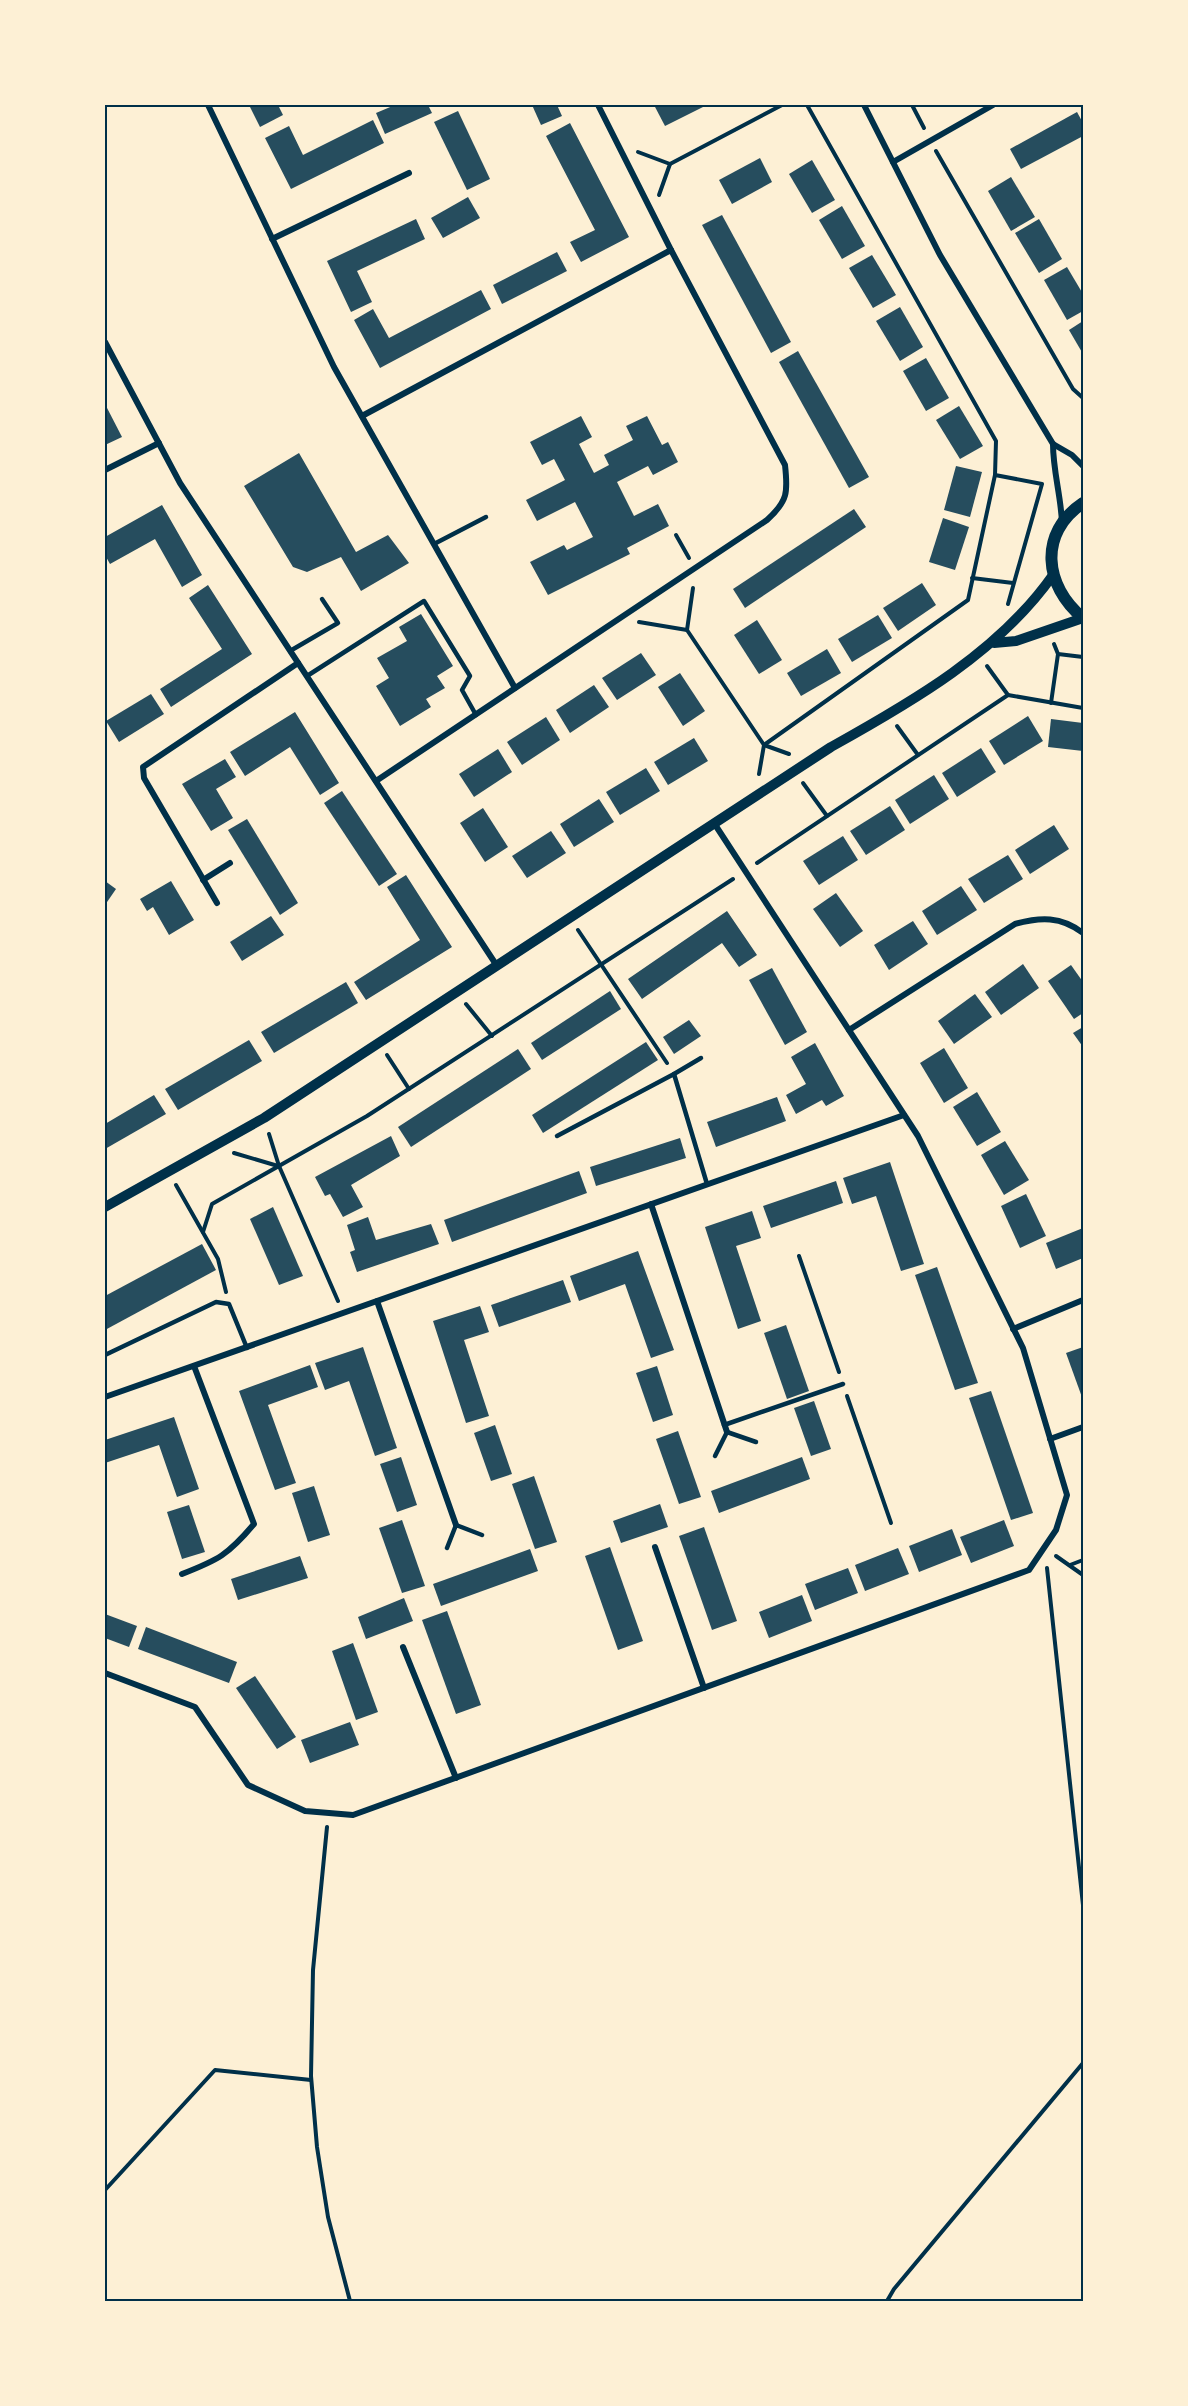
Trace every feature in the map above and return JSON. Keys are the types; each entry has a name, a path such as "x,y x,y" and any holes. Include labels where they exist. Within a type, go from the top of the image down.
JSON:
{"main road":[{"path":"1083,503 1062,523 1053,549 1053,575 1059,592 1069,606 1083,618"}],"street":[{"path":"208,105 334,367 515,688"},
{"path":"376,781 696,568 767,520 782,507 788,488 785,465 766,424 671,250 598,105"},
{"path":"864,105 940,255 1053,444 1072,455 1083,466"},
{"path":"893,162 993,105"},
{"path":"272,239 409,173"},
{"path":"362,416 671,250"},
{"path":"105,342 180,483 496,966"},
{"path":"105,470 159,443"},
{"path":"1053,444 1053,467 1061,500 1062,523"},
{"path":"105,1207 264,1118 810,760 889,714 994,643 1011,622 1032,605 1053,575"},
{"path":"994,643 1016,641 1083,618"},
{"path":"217,903 144,778 143,766 298,663"},
{"path":"105,1673 195,1707 248,1785 305,1811 353,1815 1029,1570 1045,1548 1056,1530 1067,1495 1023,1348 918,1136 714,823"},
{"path":"203,880 230,863"},
{"path":"849,1030 1015,924 1036,918 1060,920 1083,933"},
{"path":"105,1397 904,1115"},
{"path":"651,1204 727,1432"},
{"path":"1013,1329 1083,1300"},
{"path":"377,1301 456,1525"},
{"path":"182,1574 217,1560 233,1549 254,1524 194,1366"},
{"path":"1050,1439 1083,1427"},
{"path":"656,1547 704,1688"},
{"path":"403,1647 456,1778"}],"lane":[{"path":"434,544 486,517"},
{"path":"290,651 338,623 322,599"},
{"path":"307,676 424,601 470,676 462,690 476,715"},
{"path":"557,1136 701,1058"},
{"path":"675,1074 707,1185"},
{"path":"105,1355 216,1302 229,1304 247,1348"},
{"path":"724,1425 843,1384"},
{"path":"715,1456 727,1432 756,1442"},
{"path":"447,1548 456,1525 482,1535"}],"path":[{"path":"652,213 670,164 782,105"},
{"path":"767,790 759,778 764,746 968,600 995,475 996,441 807,105"},
{"path":"912,105 930,141 1073,389 1083,398"},
{"path":"618,145 670,164"},
{"path":"995,475 1042,484 1007,606 1011,622"},
{"path":"676,536 696,568 687,630 764,746 810,760"},
{"path":"972,578 1013,583"},
{"path":"620,618 687,630"},
{"path":"1051,703 1058,654 1054,643"},
{"path":"978,654 1008,695 1083,708"},
{"path":"1058,654 1083,657"},
{"path":"203,1232 212,1204 409,1089 492,1036 745,871 1008,695"},
{"path":"889,714 918,755"},
{"path":"794,771 827,816"},
{"path":"570,918 675,1074"},
{"path":"457,992 492,1036"},
{"path":"379,1043 409,1089"},
{"path":"264,1118 279,1166 343,1313"},
{"path":"212,1147 279,1166"},
{"path":"169,1171 218,1259 229,1304"},
{"path":"1045,1548 1083,1575"},
{"path":"1045,1548 1083,1905"},
{"path":"1069,1565 1083,1560"},
{"path":"329,1813 323,1847 314,1959 311,2080 317,2147 328,2217 350,2301"},
{"path":"887,2301 894,2289 1083,2063"},
{"path":"105,2190 214,2070 311,2080"}],"building":[{"path":"249,105 278,105 283,115 260,127"},
{"path":"395,105 428,105 432,113 385,134 376,113"},
{"path":"532,105 557,105 562,116 541,125"},
{"path":"654,105 707,105 665,126"},
{"path":"458,111 490,179 467,190 434,122"},
{"path":"1077,112 1083,123 1083,136 1021,169 1010,149"},
{"path":"373,120 384,143 291,189 265,138 289,126 303,155"},
{"path":"570,123 629,237 581,262 570,242 595,230 546,136"},
{"path":"760,158 772,182 732,204 719,180"},
{"path":"812,160 835,200 812,213 789,174"},
{"path":"1011,177 1035,217 1011,231 988,191"},
{"path":"468,197 480,218 443,238 431,218"},
{"path":"842,206 865,246 842,259 819,220"},
{"path":"722,215 791,342 771,353 702,225"},
{"path":"416,219 425,239 357,271 372,302 351,312 327,261"},
{"path":"1039,219 1062,259 1039,273 1015,233"},
{"path":"557,252 567,271 502,304 493,285"},
{"path":"872,255 896,295 873,308 849,268"},
{"path":"1067,267 1083,294 1083,311 1067,320 1044,280"},
{"path":"481,290 491,309 380,368 354,320 373,309 389,338"},
{"path":"900,307 923,347 900,361 876,321"},
{"path":"1083,321 1083,354 1069,330"},
{"path":"798,351 869,477 849,488 779,362"},
{"path":"926,358 949,398 926,411 903,371"},
{"path":"105,404 122,437 105,445"},
{"path":"959,406 983,446 960,459 936,420"},
{"path":"581,416 592,437 579,444 594,473 609,465 604,455 633,440 626,426 647,416 662,445 668,442 678,462 653,475 648,466 617,482 634,516 658,504 669,526 627,548 630,554 548,595 530,562 564,545 567,550 593,537 575,502 537,521 526,500 565,480 554,459 542,465 530,442"},
{"path":"299,453 356,552 388,535 409,563 361,591 341,557 307,572 293,567 244,486"},
{"path":"956,466 982,472 970,517 944,510"},
{"path":"162,505 202,575 182,587 155,539 110,564 105,555 105,537"},
{"path":"854,509 866,527 745,608 733,589"},
{"path":"943,518 969,527 955,570 929,562"},
{"path":"922,583 936,605 898,631 883,608"},
{"path":"208,585 252,654 171,707 160,689 222,649 189,598"},
{"path":"421,614 453,666 437,676 445,688 426,699 431,707 400,726 376,686 389,678 377,658 407,641 399,627"},
{"path":"878,615 892,638 852,662 838,639"},
{"path":"757,620 782,660 759,674 734,635"},
{"path":"827,649 841,673 801,696 787,673"},
{"path":"641,653 656,675 617,700 602,678"},
{"path":"680,673 705,711 683,726 658,687"},
{"path":"594,685 609,707 570,733 556,710"},
{"path":"151,694 164,714 119,742 106,721"},
{"path":"295,712 339,783 320,795 290,747 245,776 230,752"},
{"path":"1028,716 1043,741 1004,765 989,741"},
{"path":"546,717 560,740 522,765 507,742"},
{"path":"1051,719 1083,723 1083,751 1048,747"},
{"path":"694,738 708,761 668,785 654,762"},
{"path":"981,748 996,772 957,797 942,773"},
{"path":"498,749 512,772 474,797 459,774"},
{"path":"225,759 236,777 216,789 233,818 211,831 182,784"},
{"path":"646,768 660,791 620,815 606,792"},
{"path":"934,775 949,799 910,824 895,800"},
{"path":"342,791 397,874 379,886 324,803"},
{"path":"599,799 614,822 574,847 560,824"},
{"path":"890,806 905,830 866,855 850,831"},
{"path":"483,808 508,847 485,862 460,823"},
{"path":"247,819 298,903 280,915 228,830"},
{"path":"1054,825 1069,849 1030,874 1015,850"},
{"path":"551,831 566,853 527,878 512,856"},
{"path":"843,836 858,860 819,885 803,861"},
{"path":"1008,855 1023,879 984,903 968,879"},
{"path":"406,875 452,947 366,1000 354,982 420,940 387,887"},
{"path":"105,881 116,889 105,905"},
{"path":"171,881 194,920 169,935 153,907 147,911 140,899"},
{"path":"961,886 977,910 937,935 922,911"},
{"path":"836,893 863,931 840,947 813,909"},
{"path":"727,911 757,955 739,967 722,943 642,999 628,979"},
{"path":"271,916 284,935 242,961 230,942"},
{"path":"913,921 928,944 889,970 874,945"},
{"path":"1023,964 1039,988 1001,1015 985,992"},
{"path":"1071,965 1083,982 1083,1013 1074,1019 1048,981"},
{"path":"772,968 807,1032 785,1045 749,980"},
{"path":"346,982 358,1003 274,1053 261,1032"},
{"path":"610,991 621,1009 542,1060 531,1043"},
{"path":"975,994 992,1017 954,1044 938,1021"},
{"path":"689,1020 701,1036 674,1054 663,1037"},
{"path":"1083,1027 1083,1047 1073,1033"},
{"path":"249,1040 262,1061 178,1110 165,1089"},
{"path":"646,1042 658,1060 543,1133 532,1115"},
{"path":"815,1043 844,1096 826,1106 822,1100 796,1114 786,1095 806,1084 791,1057"},
{"path":"944,1048 968,1088 944,1103 920,1063"},
{"path":"518,1049 531,1069 411,1147 398,1127"},
{"path":"977,1092 1001,1132 977,1146 953,1107"},
{"path":"154,1095 166,1114 105,1149 105,1124"},
{"path":"777,1097 786,1121 716,1147 707,1122"},
{"path":"391,1136 400,1156 351,1185 363,1207 343,1217 330,1194 325,1196 315,1177"},
{"path":"680,1138 686,1158 596,1186 590,1167"},
{"path":"1005,1141 1029,1180 1004,1195 981,1155"},
{"path":"890,1162 924,1264 901,1271 876,1196 852,1204 843,1178"},
{"path":"579,1171 587,1193 452,1242 444,1220"},
{"path":"836,1181 843,1203 771,1228 763,1206"},
{"path":"1026,1194 1046,1236 1020,1248 1001,1206"},
{"path":"273,1207 303,1276 279,1285 250,1219"},
{"path":"752,1211 761,1238 736,1246 761,1321 738,1329 705,1227"},
{"path":"368,1217 376,1240 431,1224 439,1244 357,1272 350,1252 355,1250 347,1225"},
{"path":"1083,1228 1083,1258 1056,1269 1046,1243"},
{"path":"202,1244 216,1270 105,1330 105,1296"},
{"path":"638,1251 674,1350 651,1358 625,1284 579,1301 570,1276"},
{"path":"937,1267 978,1383 955,1390 915,1275"},
{"path":"563,1280 571,1302 499,1327 491,1305"},
{"path":"480,1306 489,1332 464,1340 489,1416 466,1423 433,1321"},
{"path":"786,1325 809,1391 787,1399 764,1333"},
{"path":"363,1347 397,1448 375,1456 349,1381 325,1390 315,1363"},
{"path":"1083,1347 1083,1400 1066,1353"},
{"path":"310,1365 318,1387 268,1405 296,1483 275,1490 239,1391"},
{"path":"657,1366 673,1415 653,1422 636,1373"},
{"path":"991,1391 1033,1513 1011,1520 969,1398"},
{"path":"814,1401 831,1449 811,1456 794,1408"},
{"path":"174,1417 199,1489 177,1497 159,1445 105,1463 105,1440"},
{"path":"495,1425 512,1474 491,1481 474,1433"},
{"path":"678,1431 701,1497 679,1504 656,1439"},
{"path":"401,1457 417,1505 397,1512 380,1464"},
{"path":"802,1457 810,1479 719,1513 711,1491"},
{"path":"534,1476 557,1542 535,1549 512,1484"},
{"path":"314,1486 330,1535 308,1542 292,1493"},
{"path":"660,1504 668,1527 621,1543 613,1521"},
{"path":"189,1505 205,1552 182,1559 167,1512"},
{"path":"402,1520 425,1586 402,1593 379,1528"},
{"path":"1004,1520 1014,1546 971,1563 960,1537"},
{"path":"704,1527 737,1621 712,1630 679,1536"},
{"path":"952,1529 962,1555 919,1572 909,1546"},
{"path":"610,1547 643,1641 618,1650 585,1556"},
{"path":"898,1548 909,1574 865,1591 855,1565"},
{"path":"530,1549 538,1571 441,1606 433,1584"},
{"path":"300,1556 308,1578 238,1600 231,1579"},
{"path":"848,1568 858,1593 815,1610 805,1584"},
{"path":"802,1595 812,1621 769,1638 759,1612"},
{"path":"404,1598 413,1621 366,1639 358,1617"},
{"path":"447,1611 481,1705 456,1714 422,1620"},
{"path":"105,1614 137,1626 129,1647 105,1638"},
{"path":"146,1627 237,1662 229,1683 138,1649"},
{"path":"353,1643 378,1712 356,1720 332,1651"},
{"path":"255,1676 296,1737 277,1749 236,1688"},
{"path":"350,1722 359,1745 310,1763 301,1740"}]}
